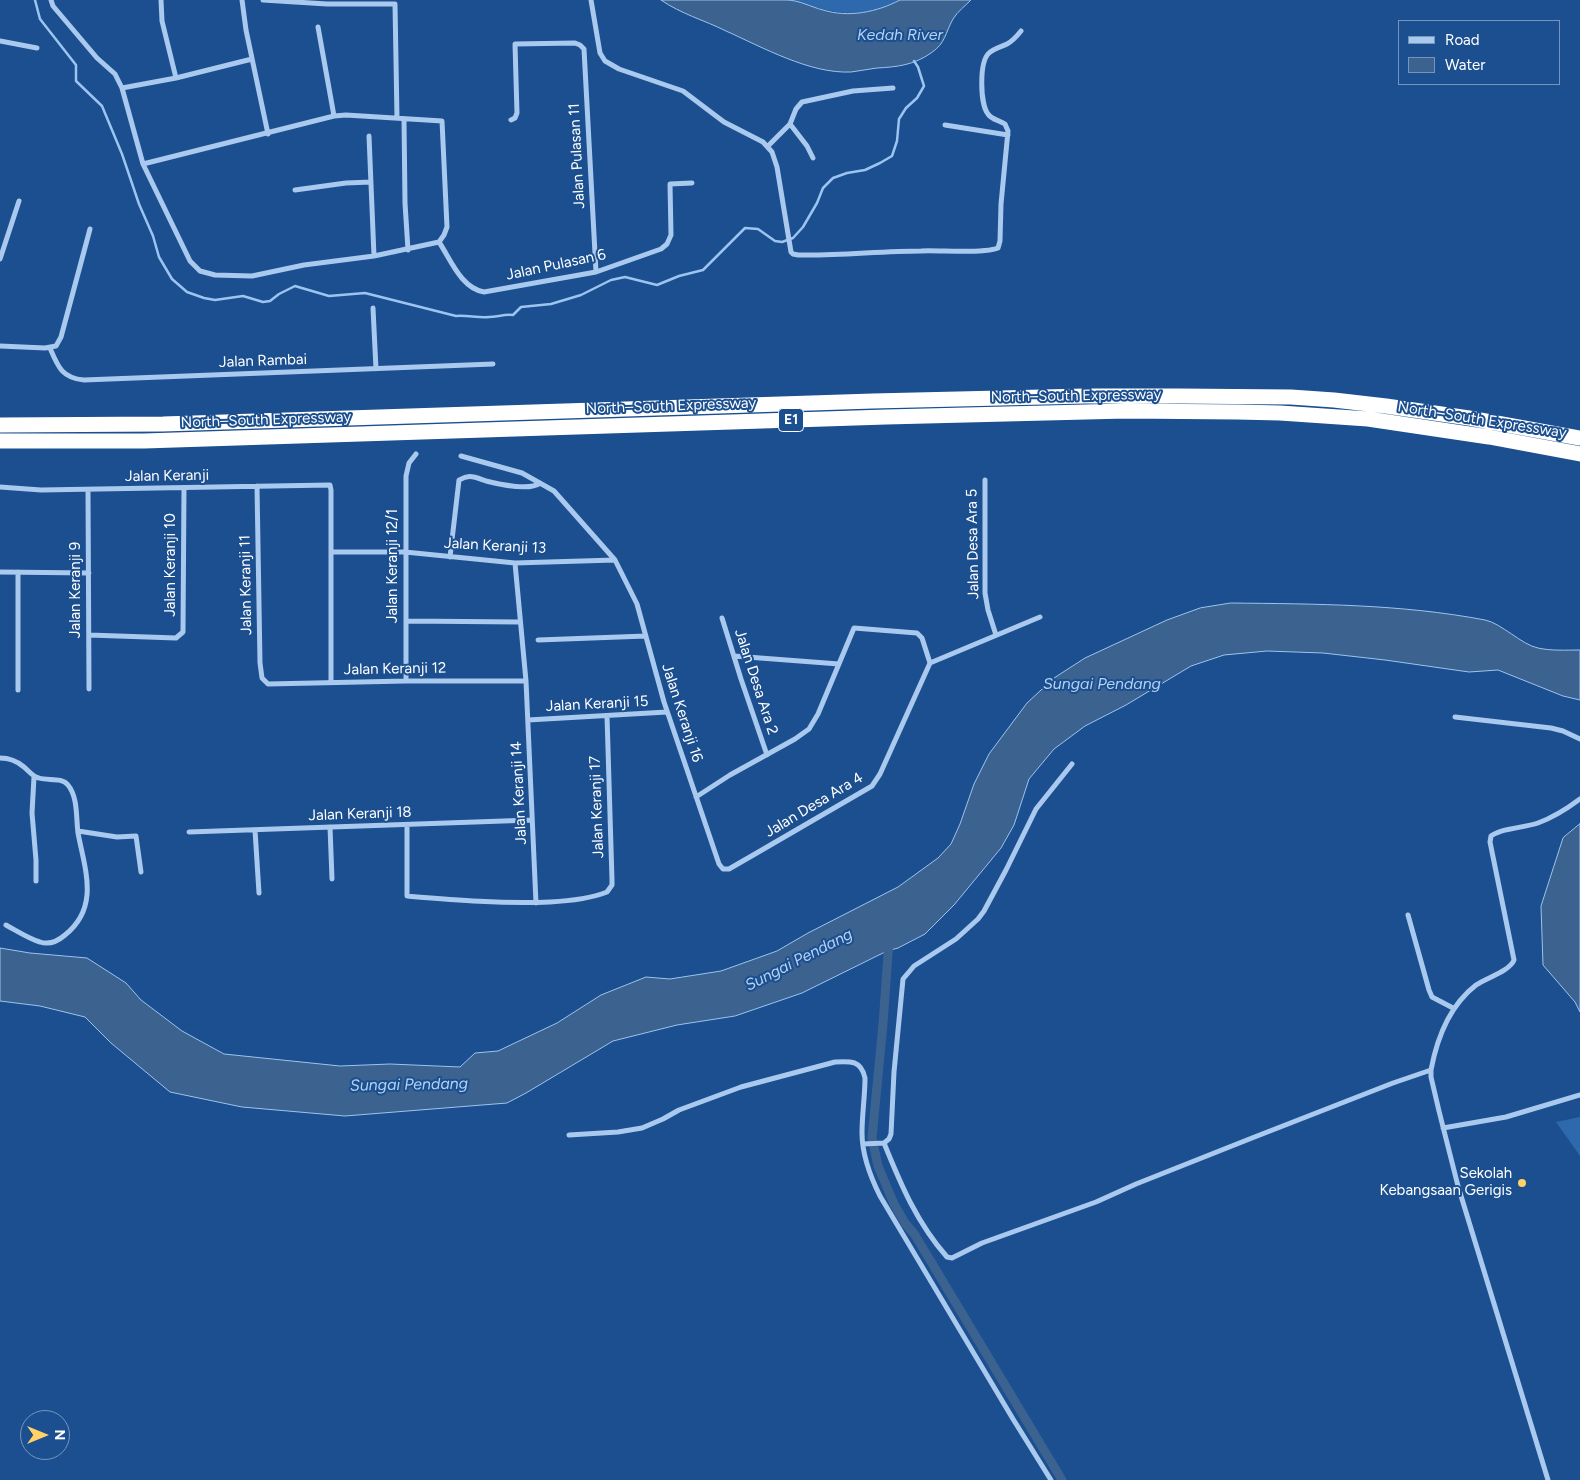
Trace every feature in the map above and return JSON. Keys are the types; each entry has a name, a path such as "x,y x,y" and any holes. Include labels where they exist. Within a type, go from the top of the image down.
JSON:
{"highway":[{"name":"North–South Expressway","path":"0,425 163,424 873,401 1085,396 1197,396 1291,398 1386,406 1496,422 1580,438"},
{"name":"North–South Expressway","path":"0,441 162,441 886,416 1117,411 1280,413 1368,419 1490,437 1580,454"}],"street":[{"path":"51,0 53,6 97,58 115,74 122,88 143,164 190,261 200,271 215,275 252,276 304,265 374,256 439,242 447,228 442,121 346,114 143,164"},
{"path":"160,0 162,21 176,78"},
{"path":"242,0 268,134"},
{"path":"263,0 327,4 395,2 397,118"},
{"path":"591,0 600,53 605,61 619,69 683,91 724,122 768,146 777,167 791,252 798,255 996,249 1000,243 1000,204 1008,128 1005,124 992,119 985,107 983,88 984,63 988,54 1011,42 1021,31"},
{"path":"318,27 334,116"},
{"path":"0,41 37,48"},
{"name":"Jalan Pulasan 11","path":"511,120 516,118 518,113 515,44 580,44 584,49 596,272"},
{"path":"122,88 176,78 252,59"},
{"path":"768,146 790,124 796,108 802,102 861,90 893,88"},
{"path":"404,118 405,203 408,250"},
{"path":"790,124 813,158"},
{"path":"944,125 1008,135"},
{"path":"369,136 374,256"},
{"path":"295,190 346,183 371,182"},
{"name":"Jalan Pulasan 6","path":"439,242 466,283 476,290 484,292 596,272 661,249 667,244 671,235 670,184 692,183"},
{"path":"0,259 19,201"},
{"path":"0,346 50,348 56,346 61,337 90,229"},
{"path":"372,308 376,369"},
{"name":"Jalan Rambai","path":"50,348 55,361 64,374 73,379 84,380 493,364"},
{"name":"Jalan Keranji 12/1","path":"406,681 406,476 409,463 416,454"},
{"name":"Jalan Keranji 16","path":"461,456 515,470 554,491 614,560 637,604 667,712 719,864 723,869 729,869"},
{"path":"450,557 459,480 467,476 525,487 536,485 540,482"},
{"name":"Jalan Desa Ara 5","path":"985,480 985,593 996,635"},
{"name":"Jalan Keranji","path":"0,487 29,490 88,490 328,485 331,487 332,552"},
{"name":"Jalan Keranji 11","path":"257,486 260,656 262,678 265,683"},
{"name":"Jalan Keranji 10","path":"89,635 176,638 181,635 183,630 184,488"},
{"name":"Jalan Keranji 9","path":"88,490 89,689"},
{"path":"332,552 332,682"},
{"name":"Jalan Keranji 13","path":"332,552 405,552 515,563 614,560"},
{"name":"Jalan Keranji 14","path":"515,563 526,681 536,902"},
{"path":"0,572 89,573"},
{"path":"18,572 18,690"},
{"path":"696,797 809,729 816,718 854,628 916,633 922,638 930,663 1040,617"},
{"name":"Jalan Desa Ara 2","path":"722,618 767,755"},
{"path":"406,621 520,622"},
{"path":"538,640 646,636"},
{"path":"734,656 839,664"},
{"name":"Jalan Desa Ara 4","path":"729,869 872,786 880,774 930,663"},
{"name":"Jalan Keranji 12","path":"265,683 526,681"},
{"name":"Jalan Keranji 15","path":"528,720 667,712"},
{"name":"Jalan Keranji 17","path":"536,902 575,900 603,894 610,889 612,880 607,716"},
{"path":"1455,717 1551,728 1580,739"},
{"path":"0,758 16,761 34,777 62,781 68,785 74,795 87,888 86,907 78,923 60,939 45,943 6,925"},
{"path":"862,1144 883,1143 889,1138 903,979 914,966 956,938 978,919 1006,870 1036,809 1072,764"},
{"path":"34,777 32,808 36,881"},
{"path":"1548,1480 1458,1186 1431,1077 1431,1070 1444,1026 1453,1008 1474,986 1511,966 1514,960 1490,842 1491,836 1498,832 1525,827 1543,821 1580,799"},
{"name":"Jalan Keranji 18","path":"189,832 532,820"},
{"path":"407,825 408,896 498,903 536,902"},
{"path":"330,827 332,879"},
{"path":"255,830 259,893"},
{"path":"78,831 117,837 136,836 141,872"},
{"path":"1408,915 1432,997 1453,1008"},
{"path":"570,1135 632,1131 651,1125 679,1110 741,1087 826,1064 851,1062 857,1064 861,1067 865,1078 862,1144 870,1173 880,1196 1051,1480"},
{"path":"883,1143 902,1188 913,1208 945,1255 952,1258 974,1246 1096,1202 1252,1138 1431,1070"},
{"path":"1444,1128 1506,1117 1580,1095"}],"shaded area":[{"path":"789,0 900,0 871,11 845,13"},
{"path":"1580,1117 1580,1156 1556,1122"}],"water":[{"name":"Kedah River","path":"661,0 791,0 818,9 853,14 872,11 900,0 971,0 955,16 940,45 925,57 905,65 851,72 819,69 771,52"},
{"name":"Sungai Pendang","path":"1231,603 1390,608 1485,620 1498,625 1518,639 1538,648 1548,650 1580,650 1580,700 1563,696 1498,670 1469,672 1323,653 1267,651 1224,655 1191,666 1126,705 1085,726 1054,749 1029,779 1014,825 1001,848 954,905 925,934 802,993 735,1016 677,1025 613,1041 507,1103 345,1116 242,1107 170,1092 111,1043 85,1017 40,1006 0,1001 0,948 30,953 87,958 126,983 141,1000 182,1031 224,1054 340,1066 390,1064 460,1067 475,1053 498,1051 557,1023 601,995 646,977 670,979 721,971 777,951 898,887 938,858 951,844 974,784 989,754 1027,703 1054,678 1085,658 1167,620 1200,608"},
{"path":"1580,824 1580,1012 1575,1002 1543,965 1541,906 1563,838"}],"waterway":[{"path":"35,0 40,19 76,65 76,81 102,106 153,236 159,257 172,279 187,292 215,300 243,296 263,302 270,301 295,286 329,296 365,293 456,316 492,317 513,315 521,307 551,304 581,295 611,280 625,277 657,285 679,276 703,270 745,228 758,229 775,241 782,242 793,238 803,227 817,203 823,188 833,178 865,170 892,156 897,141 899,119 906,108 917,98 924,86 914,61"},
{"path":"889,940 872,1138 878,1166 894,1204 905,1223 915,1235 1062,1480"}],"place":[{"name":"Sekolah Kebangsaan Gerigis","path":"1522,1183"}]}
